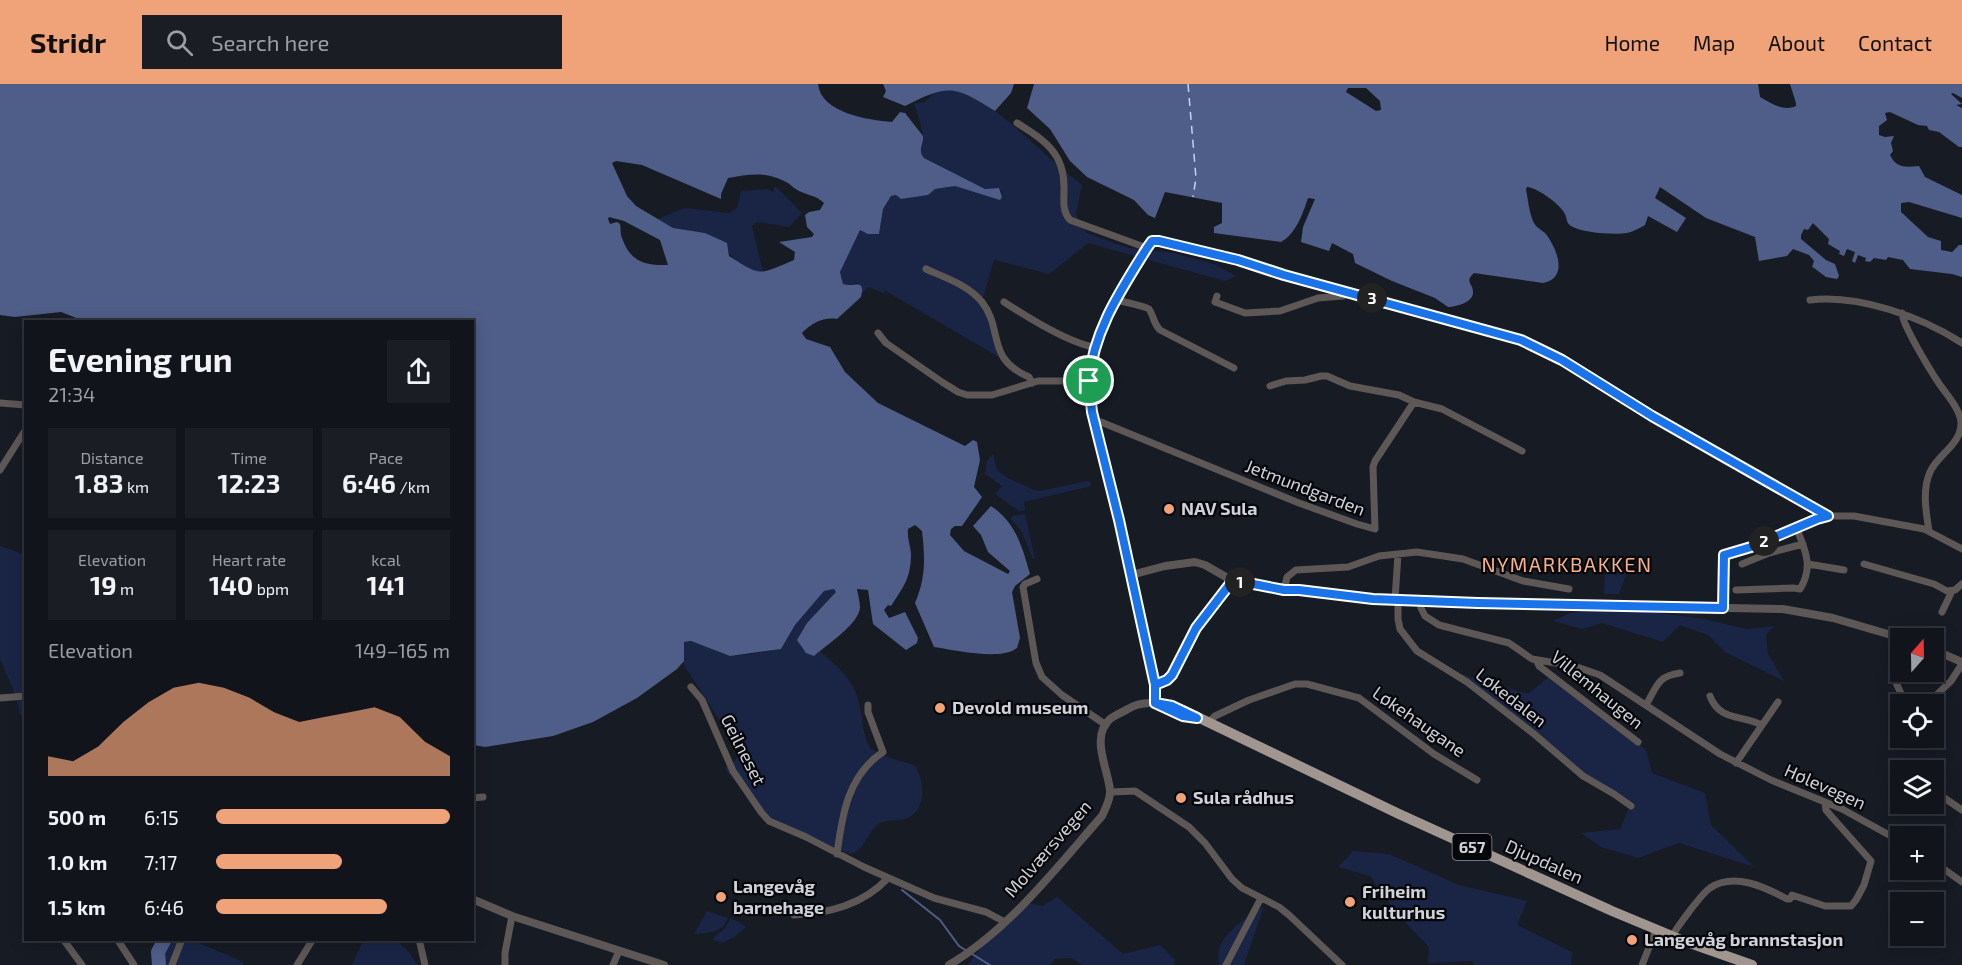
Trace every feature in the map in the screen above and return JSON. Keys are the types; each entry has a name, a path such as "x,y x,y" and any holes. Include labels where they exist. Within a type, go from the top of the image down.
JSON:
{"main road":[{"name":"Djupdalen","path":"1158,704 1183,716 1197,718 1409,819 1656,930 1752,965"}],"street":[{"path":"1017,123 1044,141 1057,156 1064,177 1064,211 1070,220 1147,248"},
{"path":"1037,579 1023,587 1036,663 1042,677 1062,695 1106,725 1109,720 1131,707 1142,703 1158,704 1131,575 1092,412 1089,381 1094,347 1100,329 1152,241 1171,243 1238,260 1505,335 1539,348 1828,516"},
{"path":"926,269 966,288 982,302 989,316 997,344 1006,361 1015,371 1029,377 1032,382"},
{"path":"1217,296 1215,302 1245,313 1280,311 1318,298 1343,296 1347,291"},
{"path":"1810,300 1826,299 1872,305 1902,313 1962,343"},
{"path":"1116,300 1134,306 1145,306 1160,330 1234,368"},
{"path":"1004,302 1068,338 1094,347"},
{"path":"1902,313 1908,333 1960,417 1960,428 1956,440 1935,463 1929,475 1925,496 1929,531"},
{"path":"878,333 886,343 958,392 979,396 992,395 1032,382 1089,381"},
{"path":"1270,386 1286,381 1327,376 1350,386 1399,395 1414,402 1442,409 1522,451"},
{"name":"Jetmundgarden","path":"1095,422 1112,426 1299,503 1375,529 1373,467 1414,402"},
{"path":"0,403 24,404"},
{"path":"0,470 24,432"},
{"path":"1723,608 1724,555 1751,547 1828,516 1854,516 1929,531 1962,549"},
{"path":"1736,590 1800,589 1807,574 1808,564 1796,527"},
{"path":"1742,564 1778,550 1803,544"},
{"path":"1284,590 1287,577 1294,571 1340,568 1379,556 1417,552 1463,559 1523,581 1569,589"},
{"name":"Løkedalen","path":"1398,554 1396,600 1399,626 1404,637 1417,651 1467,682 1534,734 1583,776 1631,806"},
{"path":"1131,575 1165,566 1195,562 1233,580 1284,590 1420,601 1782,609 1860,624 1890,634"},
{"path":"1808,564 1844,570"},
{"path":"1864,564 1952,591"},
{"path":"1155,685 1172,675 1196,628 1233,580"},
{"path":"1942,612 1952,591 1962,584"},
{"name":"Hølevegen","path":"1420,601 1420,608 1425,616 1439,626 1488,640 1509,643 1537,661 1574,666 1590,671 1608,680 1736,763 1842,809 1890,835"},
{"path":"1937,694 1951,681 1962,663 1944,655"},
{"name":"Villemhaugen","path":"1537,661 1539,666 1638,742"},
{"path":"1646,705 1660,680 1669,674 1680,673"},
{"name":"Løkehaugane","path":"1208,723 1215,716 1249,700 1295,684 1307,684 1359,698 1434,754 1477,780"},
{"name":"Geilneset","path":"691,687 702,700 733,771 761,812 772,823 944,902 986,912 1005,922"},
{"path":"0,698 24,696"},
{"path":"1710,696 1718,710 1724,714 1762,724"},
{"path":"1736,763 1778,702"},
{"path":"837,854 841,820 850,793 864,770 883,752 868,712 868,705"},
{"name":"Molværsvegen","path":"949,965 987,940 1101,816 1111,792 1101,744 1106,725"},
{"path":"1111,792 1135,791 1165,810 1200,837 1232,879 1242,888 1279,907 1342,965"},
{"path":"474,798 483,797"},
{"path":"1944,798 1962,810"},
{"path":"1672,937 1703,894 1710,888 1726,882 1736,881 1759,885 1786,899 1792,895 1825,906 1845,908 1854,904 1864,885 1871,861 1826,810 1825,802"},
{"path":"1944,869 1962,882"},
{"path":"794,915 822,912 868,897 888,878"},
{"path":"1226,965 1261,898"},
{"path":"474,900 512,916 664,965"},
{"path":"505,965 512,916"},
{"path":"1642,965 1656,930"},
{"path":"64,941 82,965"},
{"path":"118,941 134,965"},
{"path":"172,965 181,941"},
{"path":"297,965 312,941"},
{"path":"419,941 425,965"},
{"path":"613,965 619,951"}],"shaded area":[{"path":"0,84 818,84 827,102 859,117 892,122 900,112 905,113 923,136 921,150 924,158 985,189 999,188 1002,197 1000,200 955,186 935,189 928,195 901,199 896,195 891,196 883,209 879,234 868,234 860,230 840,272 843,284 862,287 861,297 837,319 818,321 802,333 806,339 830,347 845,372 878,403 965,446 973,440 977,442 980,460 974,487 982,497 962,526 955,526 951,529 950,535 964,551 1008,574 1010,571 988,552 981,535 973,526 991,506 1007,520 1017,536 1030,574 1015,586 1012,592 1020,638 1017,648 1010,652 989,654 934,647 915,603 923,576 924,559 922,531 915,525 908,529 911,562 908,575 891,606 888,605 884,610 889,618 905,612 918,638 917,643 906,650 873,624 868,590 857,589 860,608 854,621 814,656 806,653 797,640 807,623 836,592 834,589 824,591 795,625 781,649 730,656 691,641 684,642 684,661 677,669 637,698 593,722 553,736 485,747 474,745 474,320 81,320 61,312 15,317 0,315","holes":["616,161 642,165 721,199 728,178 758,174 780,179 824,203 820,210 805,215 807,227 814,234 812,237 779,242 795,252 794,260 766,271 755,270 729,256 727,243 705,233 673,228 636,206 627,196 612,163","609,217 624,221 660,240 668,265 645,263 634,257 625,246 620,224 617,222 610,224 608,219"]},
{"path":"883,84 1014,84 1011,93 995,111 970,96 951,90 931,94 905,106 883,97 886,91"},
{"path":"1034,84 1758,84 1760,97 1777,106 1791,108 1796,106 1796,103 1790,84 1962,84 1962,98 1951,94 1962,104 1956,105 1962,108 1962,147 1939,132 1929,130 1927,126 1918,125 1890,112 1885,113 1887,120 1879,126 1879,135 1894,136 1891,143 1893,151 1890,155 1896,163 1906,167 1919,166 1925,177 1962,195 1962,218 1909,202 1901,203 1901,212 1928,237 1941,241 1941,250 1952,252 1962,245 1962,277 1910,269 1903,260 1888,257 1886,260 1874,258 1870,262 1858,255 1855,263 1852,261 1855,252 1847,249 1844,256 1839,254 1840,251 1828,244 1829,239 1813,223 1808,230 1804,229 1801,239 1826,260 1835,264 1839,276 1837,279 1826,277 1812,267 1814,261 1809,255 1793,249 1787,256 1759,261 1755,237 1706,218 1660,187 1655,198 1686,218 1677,232 1648,216 1645,225 1627,233 1590,232 1569,225 1565,214 1554,201 1543,193 1527,187 1533,221 1546,234 1557,255 1556,275 1543,283 1474,273 1469,281 1473,289 1471,299 1460,305 1448,307 1435,298 1355,263 1353,254 1332,243 1329,251 1301,242 1303,227 1315,199 1308,198 1295,229 1281,242 1214,233 1214,227 1222,223 1222,203 1165,192 1155,218 1148,215 1134,200 1087,177 1070,161 1050,129 1027,108","holes":["1348,88 1366,88 1380,101 1381,110 1376,111 1346,92"]},
{"path":"947,89 975,99 1001,115 1082,185 1076,214 1087,233 1128,248 1174,253 1216,265 1236,276 1225,281 1088,243 1049,274 994,260 982,301 1004,360 884,290 886,294 868,287 862,293 862,288 856,283 848,286 843,284 840,272 857,233 860,230 879,234 883,209 891,196 896,195 901,199 928,195 935,189 955,186 1000,199 1003,194 999,188 985,189 922,155 923,135 914,103 924,103 936,91"},
{"path":"775,186 802,213 789,227 757,222 752,226 763,272 743,266 705,233 673,228 657,219 685,208 729,213 737,208 741,191 768,189 773,192"},
{"path":"993,454 997,470 1031,489 1040,491 1088,481 1091,486 1024,502 1025,510 1019,511 995,494 1002,486 985,474 987,461"},
{"path":"1025,514 1035,559 1033,559 1022,532 1011,519 1012,516"},
{"path":"0,546 24,555 24,720 0,659"},
{"path":"1628,569 1619,594 1604,594 1605,575 1613,571 1616,577 1617,570"},
{"path":"834,589 836,592 807,623 814,655 820,651 844,674 853,687 859,703 866,739 871,749 890,758 914,765 922,786 921,801 913,814 907,818 880,823 859,849 851,854 815,842 770,821 725,768 736,760 737,747 682,662 683,642 699,644 730,655 781,649 795,625 824,591"},
{"path":"1613,607 1704,619 1747,629 1774,626 1766,635 1768,654 1784,681 1725,652 1708,635 1680,625 1663,642 1602,623 1582,629 1553,621 1570,613"},
{"path":"1554,673 1646,750 1652,773 1705,793 1711,825 1754,867 1679,843 1638,858 1601,847 1581,833 1620,829 1630,805 1584,777 1460,674 1528,694"},
{"path":"1353,851 1389,854 1459,885 1527,901 1517,925 1572,952 1571,965 1473,965 1473,961 1428,963 1429,947 1397,914 1370,876 1338,867"},
{"path":"1057,897 1123,954 1160,945 1175,960 1174,965 1084,965 1070,958 1055,959 1050,965 968,965 991,934 1024,902 1043,906"},
{"path":"1264,906 1244,965 1219,965 1218,955 1225,937"},
{"path":"707,911 728,918 719,929 694,934"},
{"path":"730,918 746,927 733,938 722,943 713,940 726,927"},
{"path":"161,941 195,941 241,961 244,965 157,965"},
{"path":"363,941 397,941 418,965 352,965"}],"waterway":[{"path":"902,890 940,920 959,946 967,951"},
{"path":"159,965 158,952 164,941"},
{"path":"972,954 990,965"}],"ferry route":[{"path":"1188,84 1196,178 1193,197"}],"place":[{"name":"NAV Sula","path":"1169,509"},
{"name":"Devold museum","path":"940,708"},
{"name":"Sula rådhus","path":"1181,798"},
{"name":"Langevåg barnehage","path":"721,897"},
{"name":"Friheim kulturhus","path":"1350,902"},
{"name":"Langevåg brannstasjon","path":"1632,940"}],"district":[{"name":"NYMARKBAKKEN","path":"1567,565"}],"route":[{"path":"1089,381 1092,412 1119,520 1155,685 1155,695 1155,703 1183,716 1197,718 1172,706 1155,703 1155,695 1155,685 1172,675 1196,628 1233,580 1284,590 1373,599 1723,608 1724,555 1751,547 1828,516 1652,416 1562,360 1521,340 1171,243 1152,241 1116,300 1100,329 1094,347 1089,381"}]}
